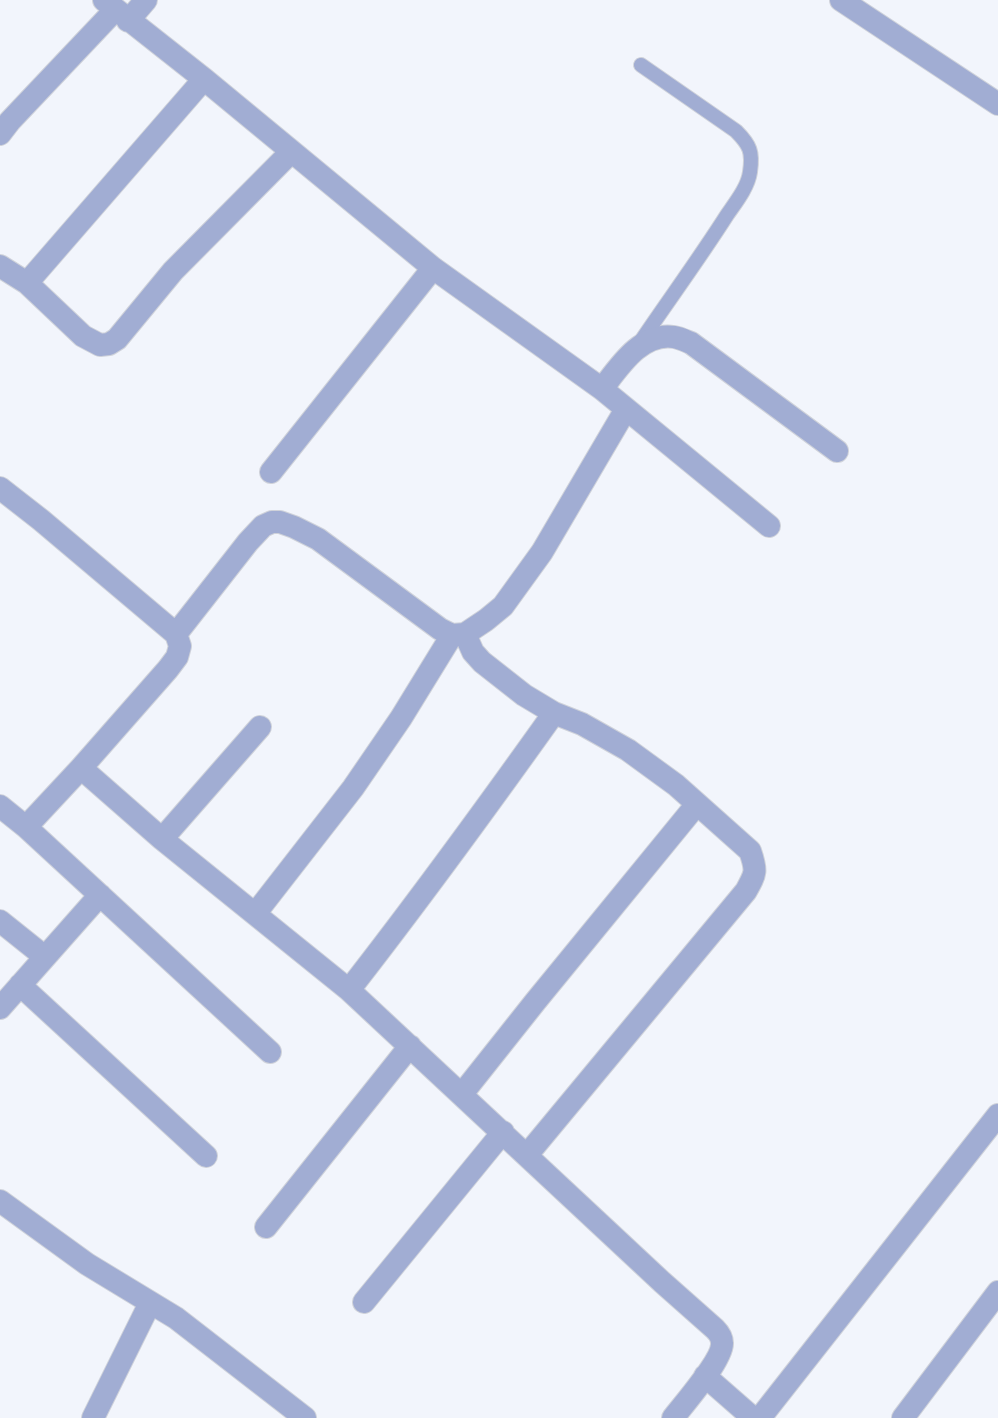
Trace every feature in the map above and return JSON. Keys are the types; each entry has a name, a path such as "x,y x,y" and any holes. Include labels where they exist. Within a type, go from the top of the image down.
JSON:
{"street":[{"path":"0,134 10,121 116,10 146,0"},
{"path":"841,0 998,104"},
{"path":"116,10 204,79 433,268 602,389 768,526"},
{"path":"27,283 204,79"},
{"path":"0,266 27,283 83,336 100,345 109,344 117,339 174,271 291,152"},
{"path":"271,472 433,268"},
{"path":"602,389 635,349 657,337 674,337 691,343 837,451"},
{"path":"256,914 353,788 458,635 486,620 503,606 542,552 626,409"},
{"path":"0,488 41,520 176,634 180,646 177,657 156,684 26,827"},
{"path":"176,634 248,542 263,526 272,522 280,522 294,527 318,540 440,629 458,635 482,662 524,695 554,713 582,724 628,750 676,785 750,851 755,865 754,877 746,892 527,1155"},
{"path":"350,990 421,898 554,713"},
{"path":"162,839 260,727"},
{"path":"81,768 162,839 350,990 662,1282 718,1332 722,1344 719,1355 706,1376 673,1418"},
{"path":"462,1094 535,1002 697,804"},
{"path":"0,806 26,827 270,1052"},
{"path":"0,1008 100,895"},
{"path":"0,921 45,957"},
{"path":"20,985 206,1156"},
{"path":"266,1227 410,1046"},
{"path":"760,1418 998,1115"},
{"path":"364,1302 502,1132"},
{"path":"0,1201 87,1264 176,1318 305,1418"},
{"path":"903,1418 998,1292"},
{"path":"94,1418 150,1303"},
{"path":"706,1376 753,1418"}],"lane":[{"path":"635,349 719,229 743,190 750,174 751,159 751,150 736,131 641,65"}]}
